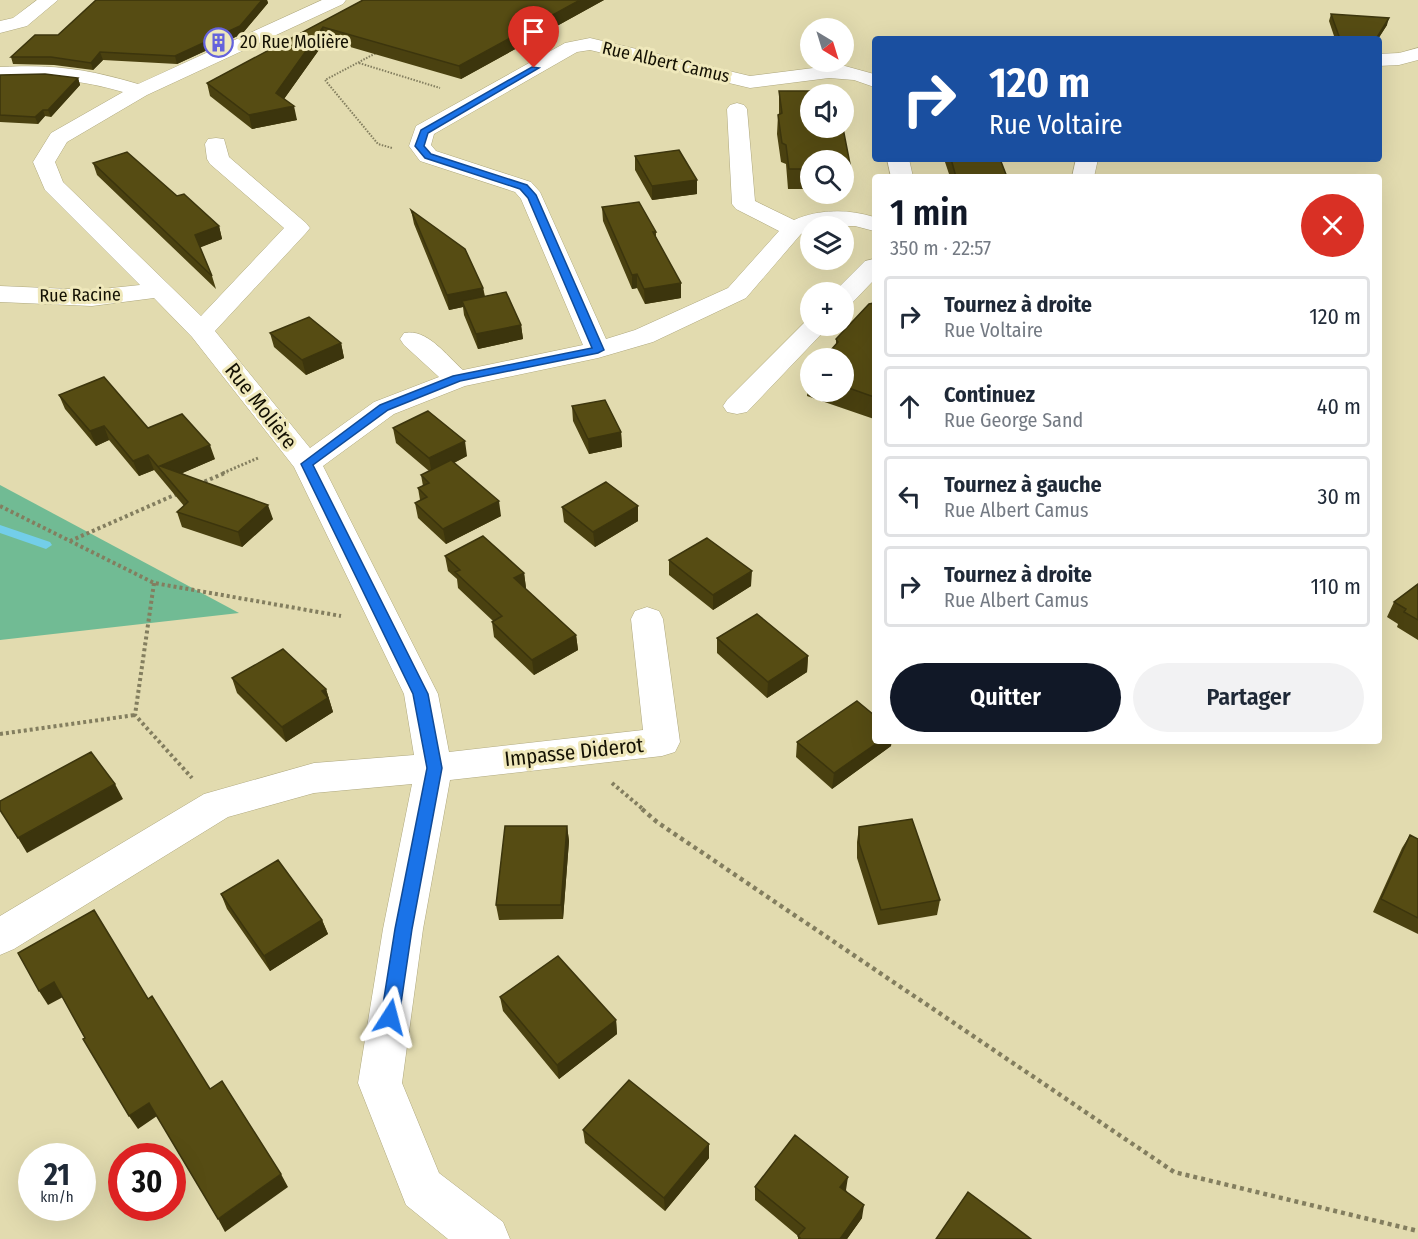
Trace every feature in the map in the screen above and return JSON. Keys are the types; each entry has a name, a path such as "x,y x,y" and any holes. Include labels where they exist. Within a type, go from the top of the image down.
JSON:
{"street":[{"path":"0,27 20,22 49,0"},
{"name":"Rue Molière","path":"337,0 140,91 60,138 44,162 53,185 201,331 298,454 421,694 434,768 403,929 380,1083 422,1189 486,1239"},
{"name":"Rue Albert Camus","path":"420,146 424,131 572,47 590,44 750,82 776,81 835,70 860,73 872,80"},
{"path":"1382,60 1400,59 1418,54"},
{"path":"0,73 32,71 90,76 140,91"},
{"path":"737,109 744,204 793,229"},
{"path":"201,331 298,228 218,159 216,144"},
{"path":"420,146 428,156 523,187 532,197 598,350"},
{"path":"298,454 384,408 457,379 598,350 644,336 737,293 793,229 811,221 833,218 856,219 872,223"},
{"path":"854,287 872,268"},
{"name":"Rue Racine","path":"0,294 92,298 160,290"},
{"path":"737,406 806,336"},
{"path":"413,339 457,379"},
{"name":"Impasse Diderot","path":"0,937 217,805 314,778 434,768 662,742 647,619"}],"path":[{"path":"378,52 325,80 378,144 394,149 420,146"},
{"path":"358,63 478,100"},
{"path":"196,485 298,454"},
{"path":"70,541 185,490"},
{"path":"0,506 154,583 386,624"},
{"path":"135,715 154,583"},
{"path":"0,734 135,715"},
{"path":"135,715 217,805"},
{"path":"576,751 657,822 1174,1172 1418,1231"}],"green space":[{"path":"0,485 239,613 0,640"}],"building":[{"path":"96,0 262,0 240,26 175,56 100,52 91,63 51,57 11,57 35,35 58,35"},
{"path":"363,0 580,0 459,66 323,27 276,93 294,106 249,115 207,83"},
{"path":"1331,14 1389,18 1378,36 1339,36"},
{"path":"45,74 78,78 48,110 43,110 35,117 0,115 0,75"},
{"path":"779,91 800,91 800,138 845,138 847,150 800,150 800,169 789,169 786,145 782,143 778,115 782,113"},
{"path":"679,150 697,180 652,186 635,156"},
{"path":"127,152 177,196 184,194 219,226 195,235 212,276 93,163"},
{"path":"952,162 1001,162 1006,174 955,174"},
{"path":"639,202 681,283 644,289 637,274 632,275 602,207"},
{"path":"411,210 465,249 483,288 447,295"},
{"path":"506,292 521,325 476,334 462,301"},
{"path":"872,303 872,396 854,390 854,348 833,348 838,342 836,339 839,336 854,336 854,320"},
{"path":"309,317 341,343 302,360 270,333"},
{"path":"104,377 148,428 182,414 210,445 160,466 268,505 238,532 177,512 188,502 148,455 133,461 104,426 90,431 59,395"},
{"path":"605,400 621,432 588,439 572,406"},
{"path":"428,411 465,441 429,458 393,428"},
{"path":"451,460 499,501 443,529 415,503 427,497 418,488 429,483 421,475"},
{"path":"606,482 638,506 593,532 562,507"},
{"path":"483,536 524,573 514,578 576,635 532,660 492,622 502,616 455,572 460,570 445,556"},
{"path":"707,538 752,571 713,595 669,560"},
{"path":"1418,584 1418,620 1404,612 1406,609 1394,602"},
{"path":"757,614 808,656 768,682 717,638"},
{"path":"283,649 326,689 322,691 328,698 282,727 232,678"},
{"path":"857,701 872,713 872,744 876,744 834,773 797,742"},
{"path":"91,752 115,784 18,838 0,810 0,801"},
{"path":"912,819 940,900 881,910 859,843 859,827"},
{"path":"505,826 567,826 561,905 496,905"},
{"path":"1410,835 1418,839 1418,918 1381,899"},
{"path":"278,860 322,920 264,956 221,894"},
{"path":"94,910 148,999 152,996 210,1089 222,1081 281,1174 218,1219 186,1165 186,1143 173,1143 149,1103 129,1116 83,1039 85,1038 54,982 39,991 18,953"},
{"path":"558,956 616,1020 557,1065 500,997"},
{"path":"629,1080 709,1144 664,1198 583,1130"},
{"path":"795,1135 848,1177 840,1187 864,1205 840,1239 801,1239 798,1236 805,1228 755,1187"},
{"path":"968,1192 1031,1239 936,1239"}],"waterway":[{"path":"0,529 46,545"}],"place":[{"name":"20 Rue Molière","path":"219,42"}],"route":[{"path":"390,1017 403,929 434,768 421,694 307,464 384,408 457,379 598,350 532,197 523,187 428,156 420,146 424,131 534,68"}]}
